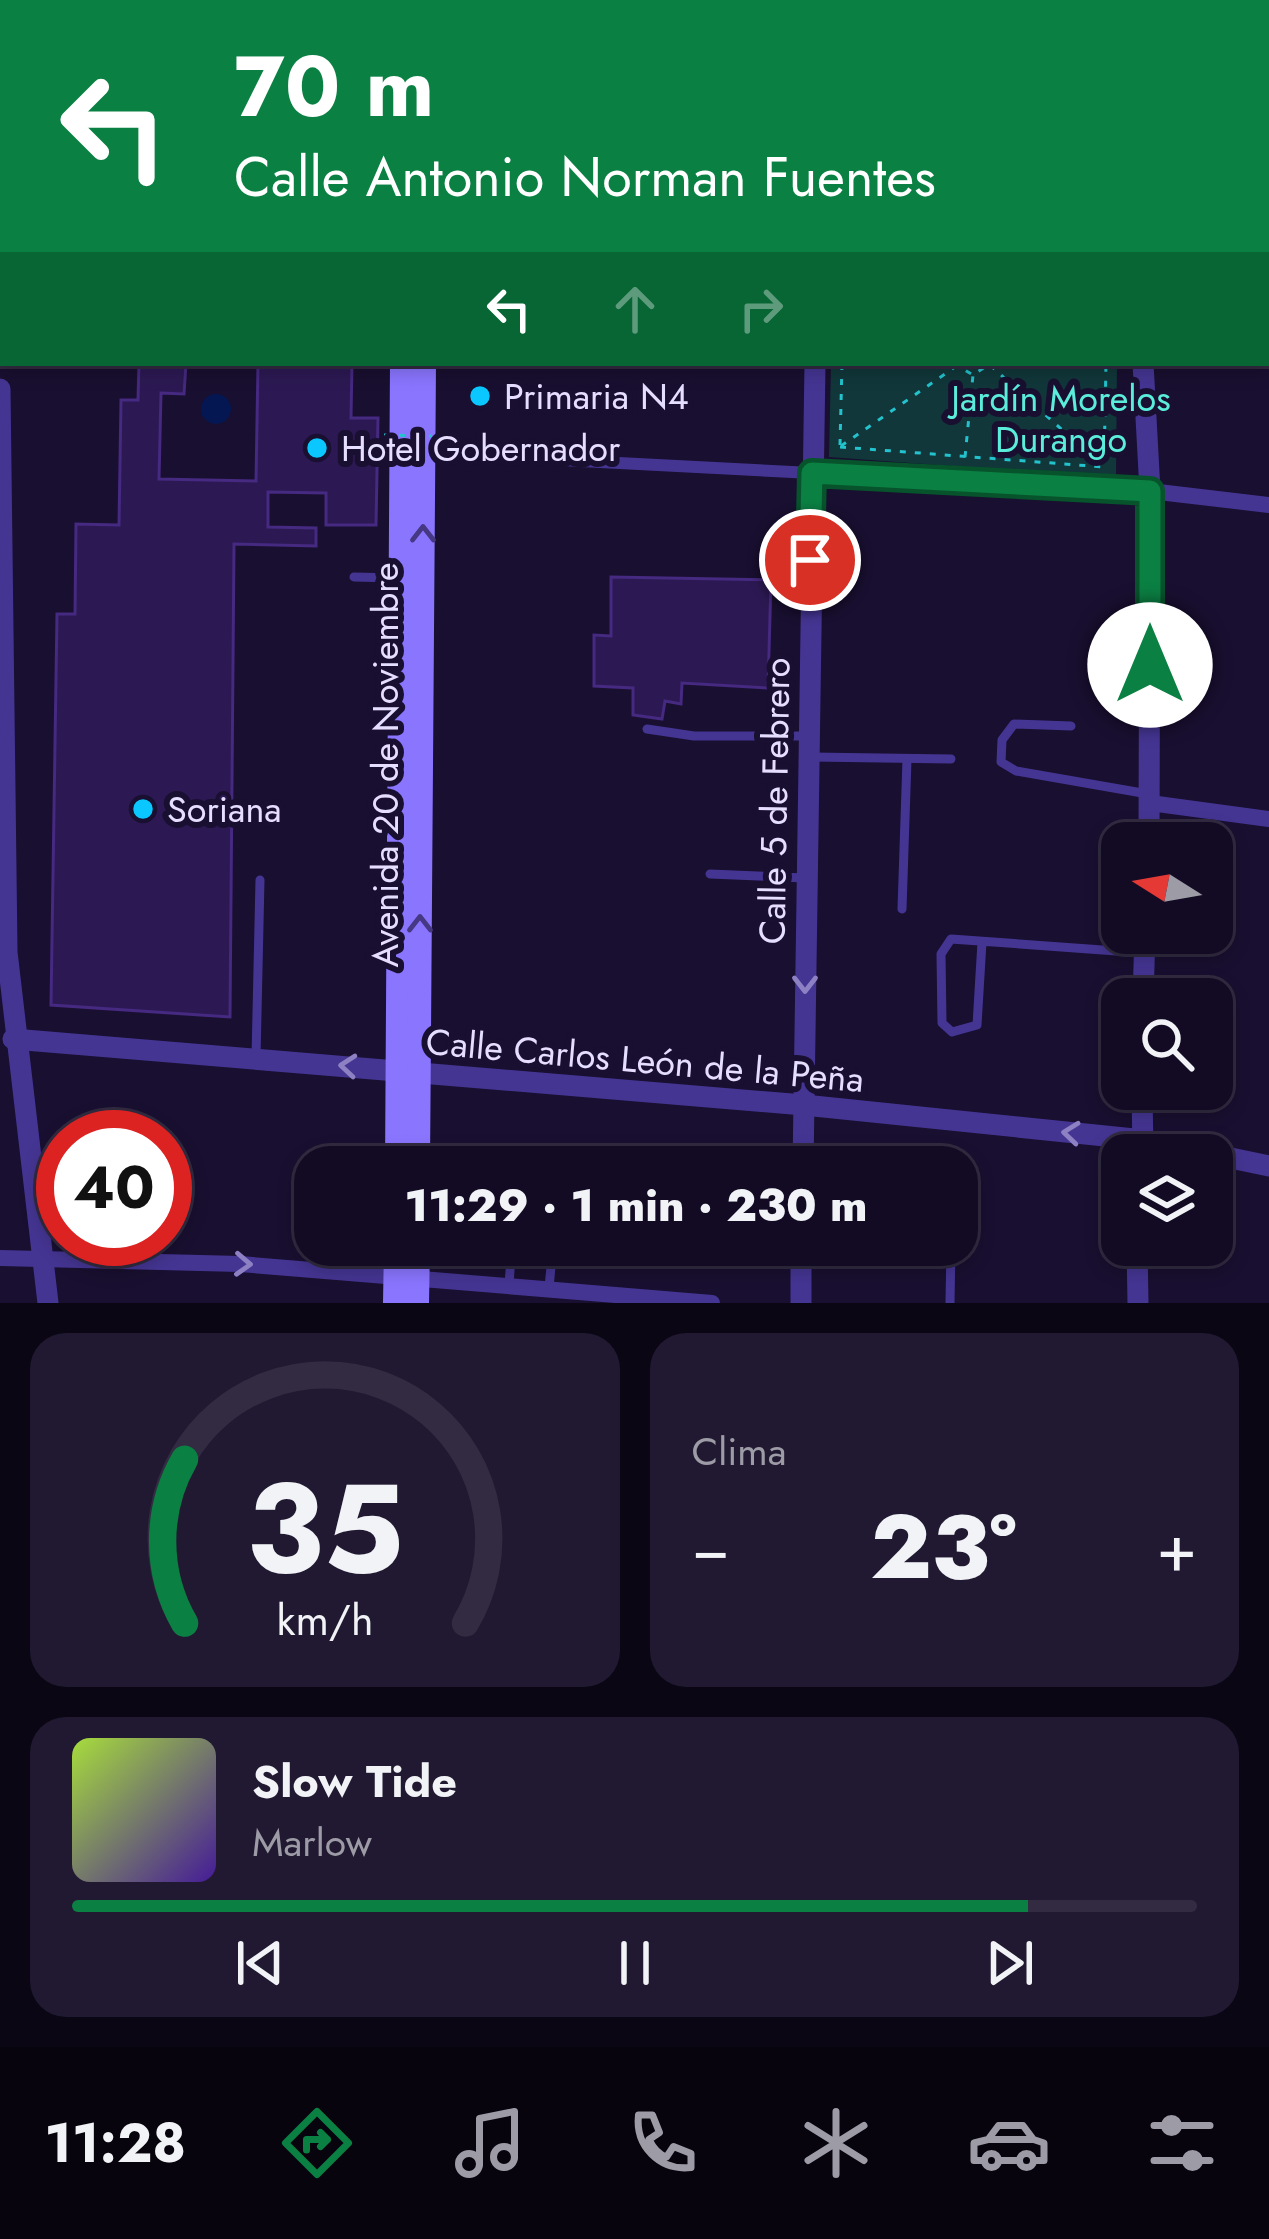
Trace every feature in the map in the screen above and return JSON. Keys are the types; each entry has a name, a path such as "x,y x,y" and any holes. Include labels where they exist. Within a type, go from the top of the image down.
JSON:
{"main road":[{"name":"Avenida 20 de Noviembre","path":"402,366 408,1073 416,1146"},
{"name":"Avenida 20 de Noviembre","path":"399,1146 408,1073 428,444 424,366"},
{"path":"403,1266 417,1303"},
{"path":"395,1303 410,1266"}],"street":[{"name":"Calle 5 de Febrero","path":"803,1146 815,366"},
{"path":"1143,366 1150,491 1149,822"},
{"path":"0,389 3,952 36,1213"},
{"path":"428,444 812,473 1150,491 1269,505"},
{"path":"1150,799 1269,819"},
{"name":"Calle Carlos León de la Peña","path":"13,1039 804,1105 1101,1143"},
{"name":"Calle Carlos León de la Peña","path":"1233,1161 1269,1166"},
{"path":"0,1258 36,1258"},
{"path":"192,1265 406,1275 553,1293 712,1303"},
{"path":"43,1266 48,1303"},
{"path":"800,1303 801,1266"},
{"path":"1137,1266 1138,1303"}],"lane":[{"path":"354,577 401,578"},
{"path":"1071,726 1014,724 1002,740 1000,762 1016,771 1150,799"},
{"path":"647,729 950,759"},
{"path":"902,909 907,758"},
{"path":"710,874 805,878"},
{"path":"256,1057 260,880"},
{"path":"982,942 977,1025 952,1032 942,1023 941,954 951,939 1101,943"},
{"path":"508,1284 510,1266"},
{"path":"950,1303 951,1266"}],"path":[{"path":"840,447 842,366"},
{"path":"840,447 953,366"},
{"path":"956,366 973,375"},
{"path":"973,375 987,366"},
{"path":"992,366 1104,467"},
{"path":"1104,467 1106,366"},
{"path":"965,457 973,375"},
{"path":"384,435 428,444"},
{"path":"840,447 1104,467"}],"green space":[{"name":"Jardín Morelos Durango","path":"831,366 1117,366 1116,478 829,457"}],"shaded area":[{"path":"216,394 227,398 231,409 227,420 216,424 205,420 201,409 205,398"}],"building":[{"name":"Soriana","path":"139,366 186,366 184,394 161,393 159,479 256,481 258,366 352,366 351,418 378,418 376,525 326,525 326,493 268,492 268,527 316,528 316,546 234,544 230,1017 51,1005 57,614 75,614 76,524 119,525 121,400 138,400"},
{"path":"611,577 771,580 768,688 682,683 681,704 665,701 662,719 633,715 633,688 594,686 594,635 611,636"}],"place":[{"name":"Primaria N4","path":"480,396"},
{"name":"Hotel Gobernador","path":"317,448"},
{"name":"Soriana","path":"143,809"}],"route":[{"path":"810,560 812,473 1150,491 1150,665"}]}
